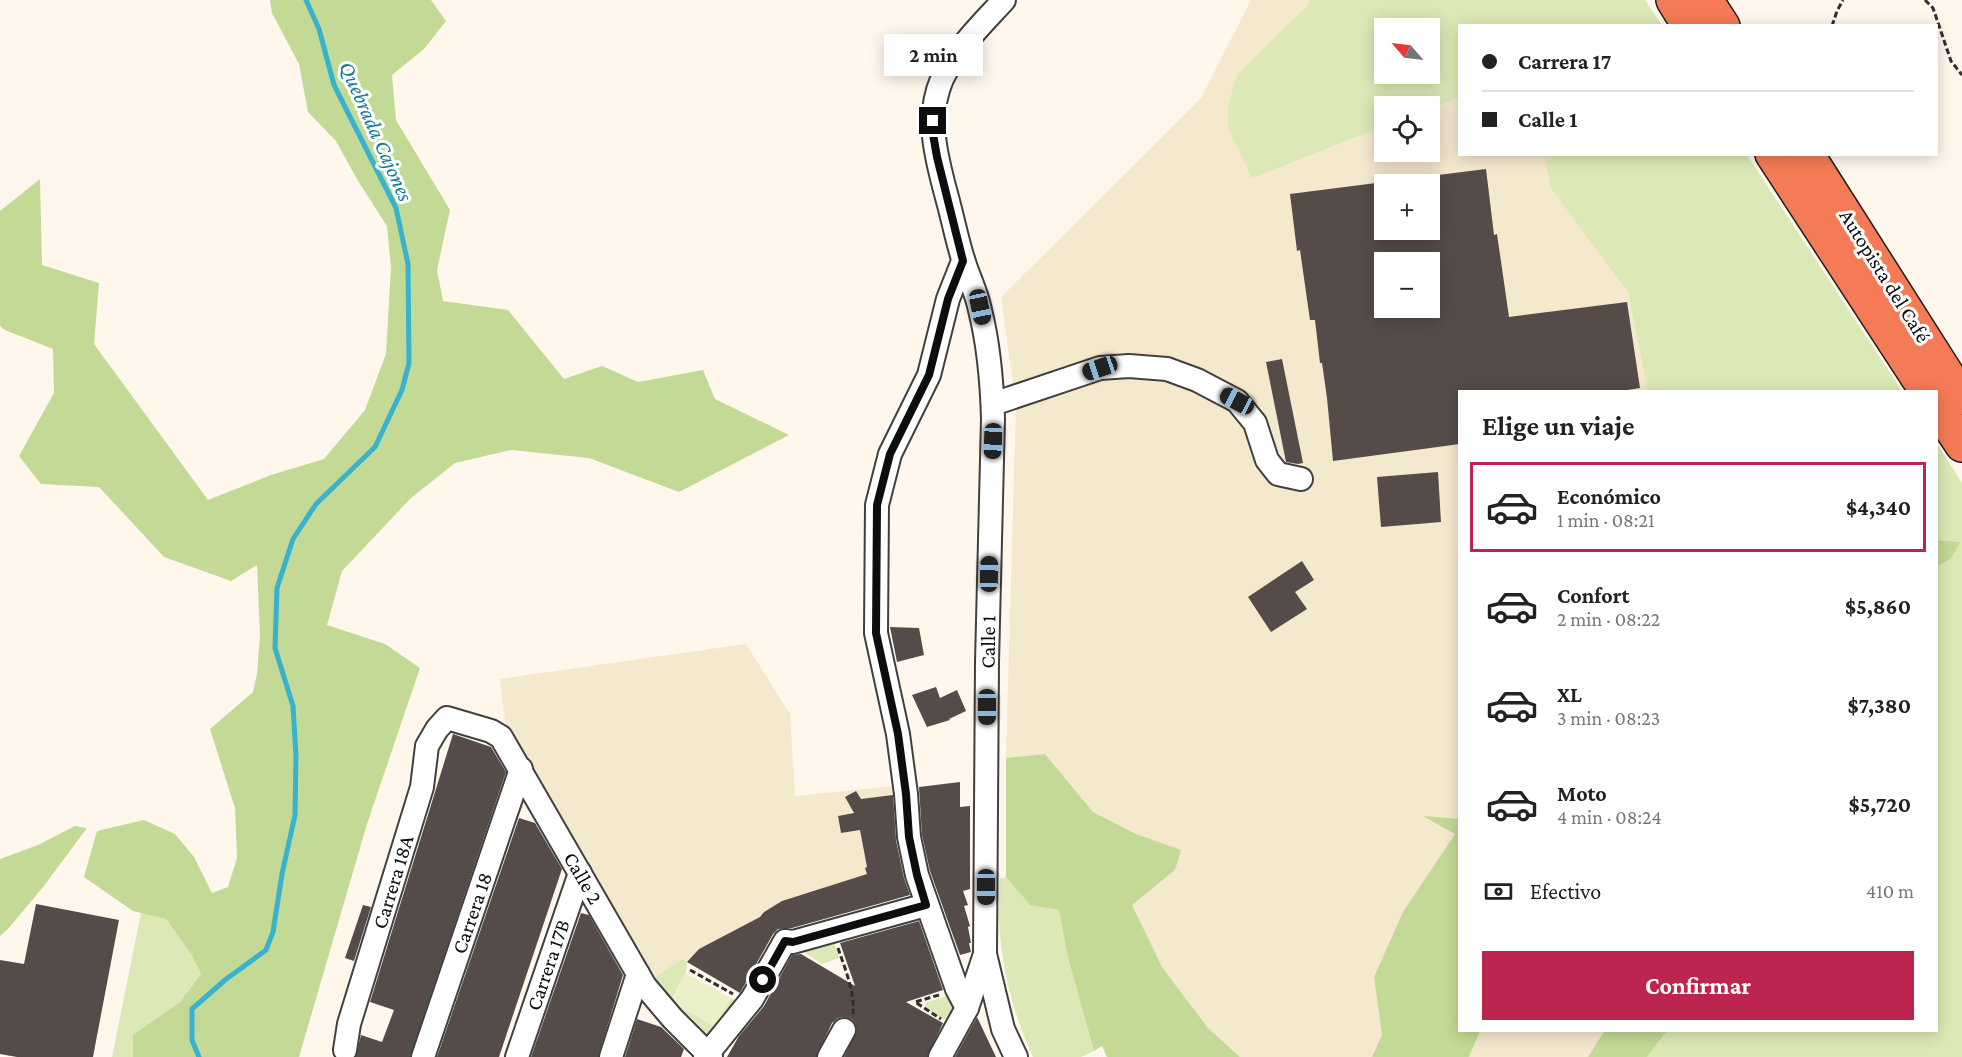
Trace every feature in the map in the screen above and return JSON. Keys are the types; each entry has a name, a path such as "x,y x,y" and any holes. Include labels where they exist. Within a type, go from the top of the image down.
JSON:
{"highway":[{"path":"1673,0 1688,24"},
{"path":"1706,0 1722,24"},
{"name":"Autopista del Café","path":"1773,156 1926,390"},
{"name":"Autopista del Café","path":"1808,156 1962,398"},
{"path":"1938,409 1962,445"}],"street":[{"name":"Calle 1","path":"1004,0 958,53 942,79 934,108 933,134 963,261 982,316 989,354 993,404 987,674 986,954 1003,1029 1016,1057"},
{"path":"962,998 926,905 917,875 909,837 898,734 876,633 877,505 890,454 929,375 948,299 963,261"},
{"path":"993,404 1100,368 1129,366 1167,369 1197,380 1237,401 1255,423 1267,460 1278,474 1301,479"},
{"name":"Calle 2","path":"447,718 491,731 501,737 645,986 708,1056"},
{"name":"Carrera 18A","path":"345,1050 349,1024 422,787 427,746 447,718"},
{"name":"Carrera 18","path":"423,1057 521,769"},
{"name":"Carrera 17B","path":"517,1057 580,873"},
{"path":"708,1056 748,1003 785,941 803,940 926,905"},
{"path":"940,1057 956,1028 962,998 986,954"},
{"path":"611,1057 638,974"},
{"path":"829,1057 844,1030"}],"path":[{"path":"1833,24 1843,0"},
{"path":"1925,0 1934,8 1951,61 1962,75"},
{"path":"842,959 854,1003 851,1023 844,1030"},
{"path":"690,970 748,1003"},
{"path":"956,1028 915,1002 962,998"}],"shaded area":[{"path":"1251,0 1627,0 1473,24 1458,24 1458,156 1736,156 1898,390 1458,390 1458,819 1425,817 1456,833 1442,853 1374,977 1382,1035 1372,1057 1240,1057 1208,1028 1162,967 1132,905 1175,870 1180,850 1136,834 1093,812 1045,754 1006,758 1016,406 1001,297 1201,98"},
{"path":"746,644 790,714 795,796 893,786 895,795 852,804 853,813 838,816 841,833 880,827 874,865 865,868 867,874 782,901 760,917 704,950 700,948 687,962 682,959 650,980 506,729 500,679"},
{"path":"1480,1032 1604,1032 1588,1057 1469,1057"}],"green space":[{"path":"270,0 431,0 446,21 424,49 392,75 396,120 450,210 437,270 443,301 508,310 564,379 602,366 638,382 703,370 715,399 789,435 679,492 589,458 511,450 455,463 411,498 342,571 327,625 385,644 420,668 367,824 299,1057 133,1057 133,1035 180,1002 201,974 191,954 166,919 133,911 84,877 97,831 144,820 175,834 194,857 212,893 228,887 237,858 235,808 210,729 253,692 260,635 257,565 231,581 164,557 99,487 41,484 19,456 54,393 53,349 0,326 0,211 40,179 42,265 99,283 94,344 208,500 271,475 324,459 365,410 386,354 391,268 387,226 336,141 308,112 299,64 272,13"},
{"path":"1310,0 1645,0 1661,24 1458,24 1458,97 1440,105 1440,96 1374,96 1374,130 1252,178 1228,128 1228,106 1237,75 1308,5"},
{"path":"1544,156 1748,156 1901,390 1648,390 1628,292 1551,188"},
{"path":"1938,446 1962,483 1962,1057 1647,1057 1666,1032 1938,1032 1938,565 1951,559 1959,542 1938,540"},
{"path":"1938,540 1960,542 1951,559 1938,566"},
{"path":"1045,754 1093,812 1136,834 1181,850 1175,870 1132,905 1162,967 1208,1028 1240,1057 1107,1057 1102,1046 1094,1051 1068,958 1059,910 1030,905 1006,877 1006,758"},
{"path":"1423,816 1458,819 1458,1032 1480,1032 1469,1057 1372,1057 1382,1035 1374,977 1403,912 1455,834"},
{"path":"75,826 87,828 43,887 0,936 0,859 38,845"},
{"path":"1006,877 1030,905 1059,910 1068,958 1094,1051 1081,1057 1033,1057 1024,1036 1010,992 1001,948 1000,879"},
{"path":"141,913 166,919 191,954 201,974 180,1002 133,1035 133,1057 112,1057"},
{"path":"834,940 839,958 822,964 804,952 803,947"},
{"path":"682,959 687,962 686,973 670,1001 715,1026 731,998 737,1001 711,1038 704,1037 687,1024 650,980"},
{"path":"686,973 731,998 716,1026 670,1001"},
{"path":"952,994 959,1006 947,1021 926,1009 925,1003"},
{"path":"1604,1032 1666,1032 1647,1057 1588,1057"}],"building":[{"path":"1486,169 1494,235 1497,234 1509,317 1627,302 1640,388 1628,390 1458,390 1458,444 1333,461 1322,363 1320,363 1315,320 1310,320 1300,250 1297,251 1290,194 1374,183 1374,240 1440,240 1440,175"},
{"path":"1282,359 1303,463 1298,464 1286,462 1266,362"},
{"path":"1438,472 1441,522 1381,527 1377,477"},
{"path":"1302,561 1314,580 1295,592 1307,609 1271,632 1248,597"},
{"path":"890,627 919,628 924,655 897,662"},
{"path":"936,687 940,698 957,690 966,711 950,720 927,727 912,695"},
{"path":"453,734 491,747 506,772 410,1057 356,1057 361,1035 382,1042 394,1010 370,1002"},
{"path":"960,782 960,807 970,806 970,889 963,891 968,905 964,906 970,926 968,927 971,952 960,955 930,871 922,835 919,787"},
{"path":"856,791 861,799 893,795 896,840 910,895 792,928 778,929 740,993 687,962 699,949 760,917 782,901 867,874 860,830 841,833 838,816 854,813 845,797"},
{"path":"519,818 535,823 562,869 499,1057 437,1057"},
{"path":"36,904 119,920 93,1057 17,1057 0,1054 0,960 24,964"},
{"path":"363,905 371,907 354,961 345,958"},
{"path":"581,913 589,915 623,975 598,1057 531,1057"},
{"path":"919,921 943,990 906,1002 943,1023 927,1057 844,1057 857,1030 851,1019 844,1017 832,1023 816,1057 727,1057 739,1036 764,1006 792,955 801,954 855,986 840,943"},
{"path":"977,1017 996,1057 955,1057"},
{"path":"637,1019 661,1027 684,1049 681,1057 625,1057"}],"waterway":[{"name":"Quebrada Cajones","path":"199,1057 192,1040 192,1009 225,980 266,950 273,932 282,874 295,815 296,756 293,706 275,648 277,588 293,539 316,504 375,447 402,390 409,363 408,264 396,208 334,85 319,29 306,0"}],"route":[{"path":"763,980 785,941 793,942 833,932 926,905 909,837 898,734 876,633 877,505 890,454 929,375 948,299 963,261 937,157 933,121"}]}
